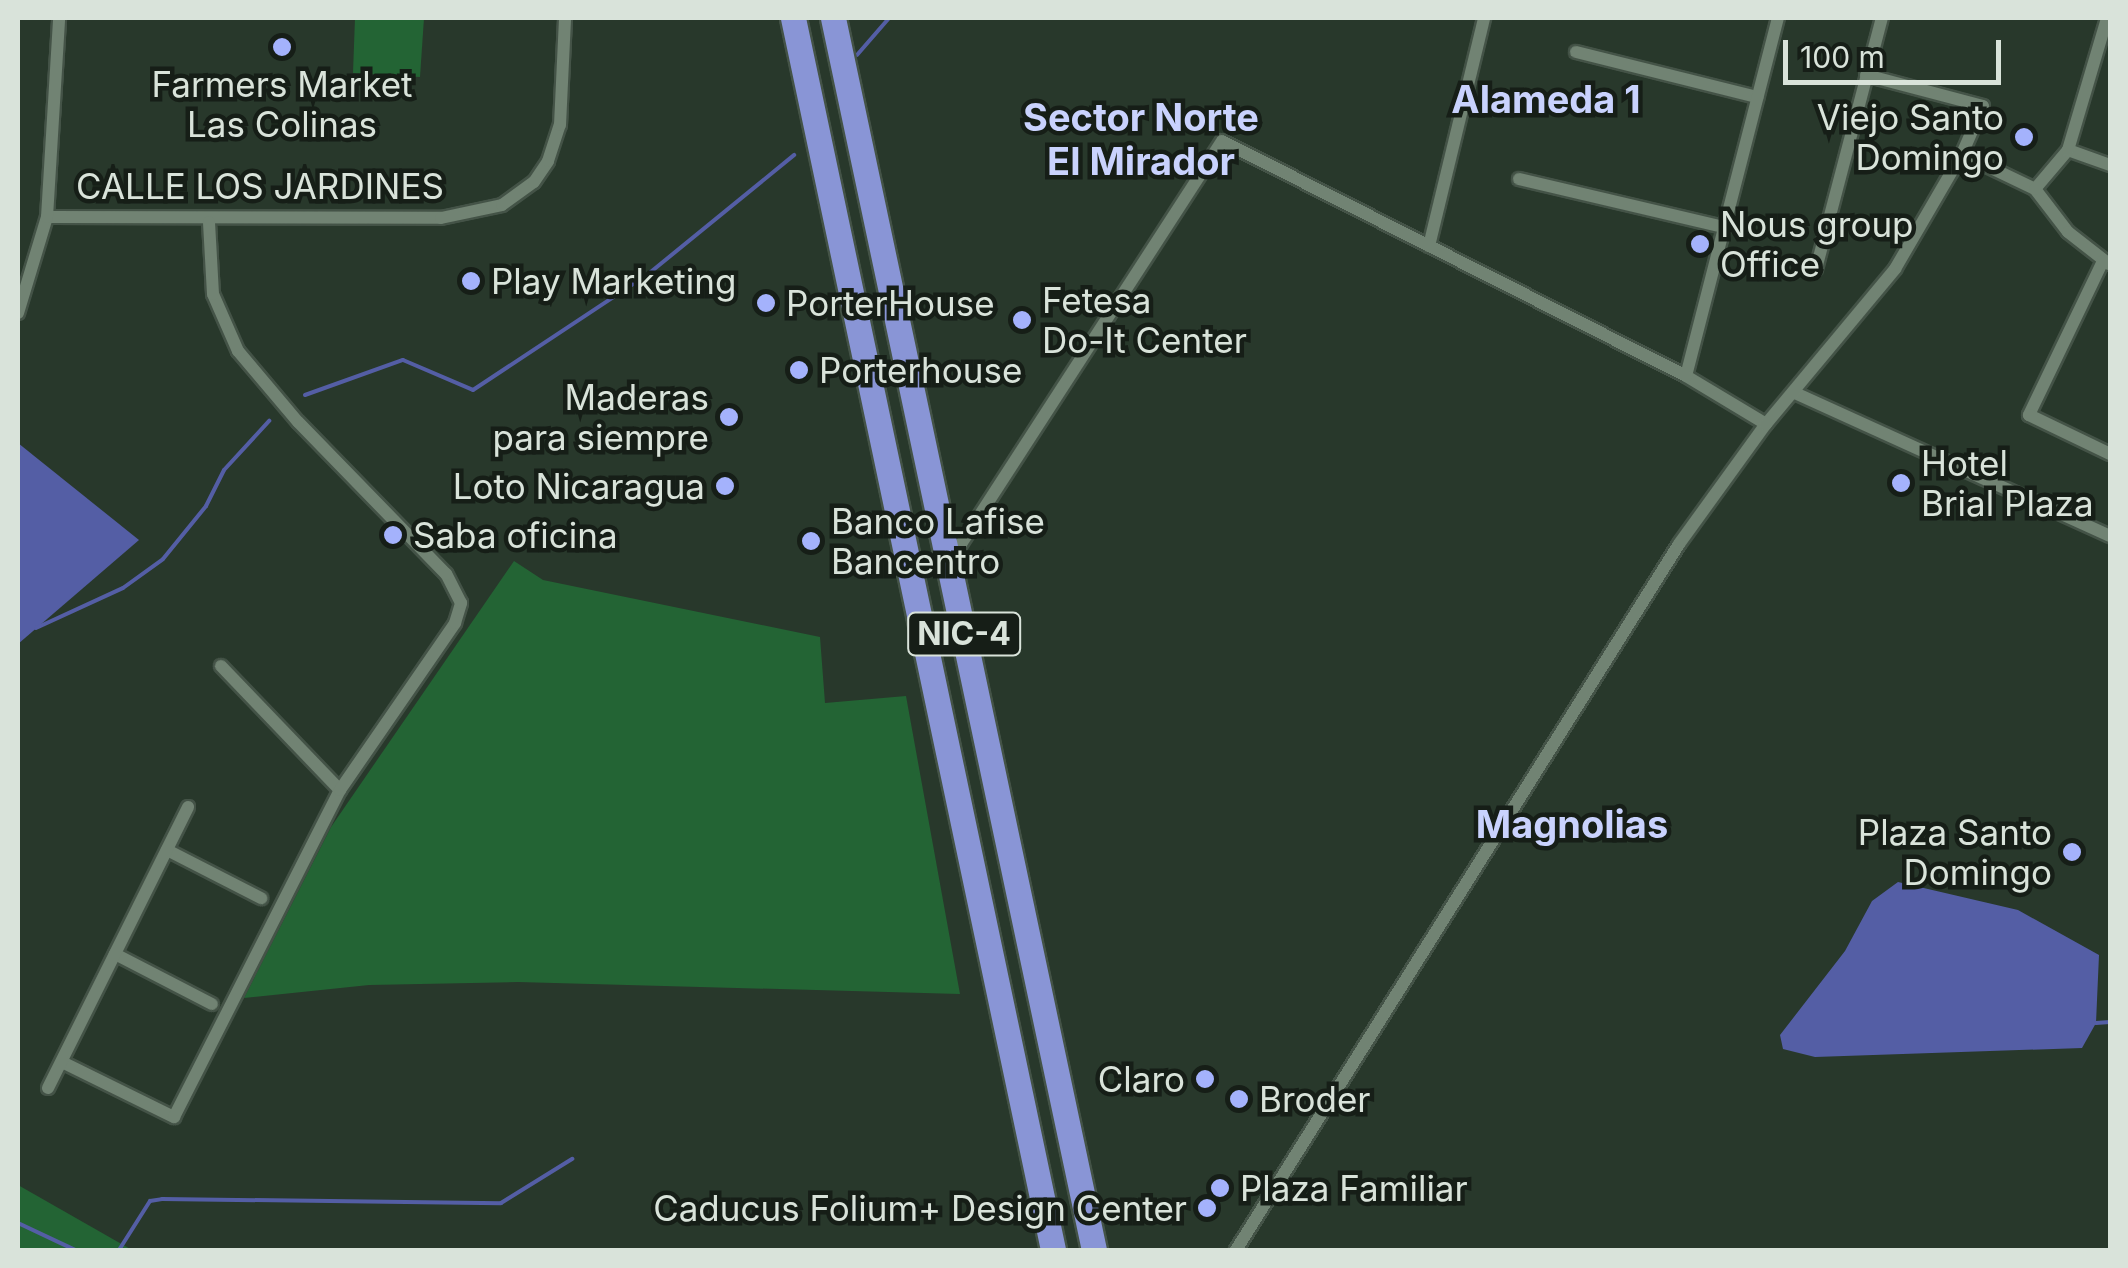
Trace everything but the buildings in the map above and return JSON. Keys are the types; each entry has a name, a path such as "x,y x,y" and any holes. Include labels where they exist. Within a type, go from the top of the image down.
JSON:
{"highway":[{"name":"NIC-4","path":"794,18 1053,1250"},
{"name":"NIC-4","path":"834,18 1094,1250"}],"street":[{"path":"18,313 47,217 59,18"},
{"name":"CALLE LOS JARDINES","path":"47,217 209,222 441,218 502,205 534,182 554,143 564,18"},
{"path":"1429,246 1484,18"},
{"path":"1686,376 1778,18"},
{"path":"1816,270 1882,18"},
{"path":"2035,189 2068,150 2107,18"},
{"path":"1576,52 1757,97"},
{"path":"1236,1250 1679,544 1766,424 1896,268 1962,154 1983,106 1866,75"},
{"path":"949,562 1222,141 1686,376 1766,424"},
{"path":"2068,150 2110,165"},
{"path":"1962,154 2035,189 2068,232 2107,263 2029,415 2110,454"},
{"path":"1519,179 1724,228"},
{"path":"62,1062 174,1117 340,790 456,623 461,603 446,574 298,422 238,351 212,294 209,222"},
{"path":"1795,393 2110,536"},
{"path":"221,666 340,790"},
{"path":"48,1088 188,807"},
{"path":"167,850 261,898"},
{"path":"115,954 212,1004"}],"green space":[{"path":"355,18 424,18 420,77 353,73"},
{"path":"514,561 543,580 820,637 825,703 906,696 960,994 518,982 369,985 244,998 331,827"},
{"path":"18,1185 132,1250 18,1250"}],"water":[{"path":"18,443 139,540 18,644"},
{"path":"1898,882 2018,910 2099,955 2096,1023 2082,1048 1815,1057 1783,1049 1780,1035 1845,951 1872,901"}],"waterway":[{"path":"857,55 889,18"},
{"path":"305,395 403,360 473,390 647,275 794,155"},
{"path":"36,628 123,588 163,559 206,506 224,470 269,421"},
{"path":"2096,1023 2110,1022"},
{"path":"119,1250 150,1201 501,1203 572,1159"},
{"path":"18,1223 75,1250"}],"place":[{"name":"Farmers Market Las Colinas","path":"282,47"},
{"name":"Viejo Santo Domingo","path":"2024,137"},
{"name":"Nous group Office","path":"1700,244"},
{"name":"Play Marketing","path":"471,281"},
{"name":"PorterHouse","path":"766,303"},
{"name":"Fetesa Do-It Center","path":"1022,320"},
{"name":"Porterhouse","path":"799,370"},
{"name":"Maderas para siempre","path":"729,417"},
{"name":"Hotel Brial Plaza","path":"1901,483"},
{"name":"Loto Nicaragua","path":"725,486"},
{"name":"Saba oficina","path":"393,535"},
{"name":"Banco Lafise Bancentro","path":"811,541"},
{"name":"Plaza Santo Domingo","path":"2072,852"},
{"name":"Claro","path":"1205,1079"},
{"name":"Broder","path":"1239,1099"},
{"name":"Plaza Familiar","path":"1220,1188"},
{"name":"Caducus Folium+ Design Center","path":"1207,1208"}],"district":[{"name":"Alameda 1","path":"1546,100"},
{"name":"Sector Norte El Mirador","path":"1141,140"},
{"name":"Magnolias","path":"1572,825"}]}
